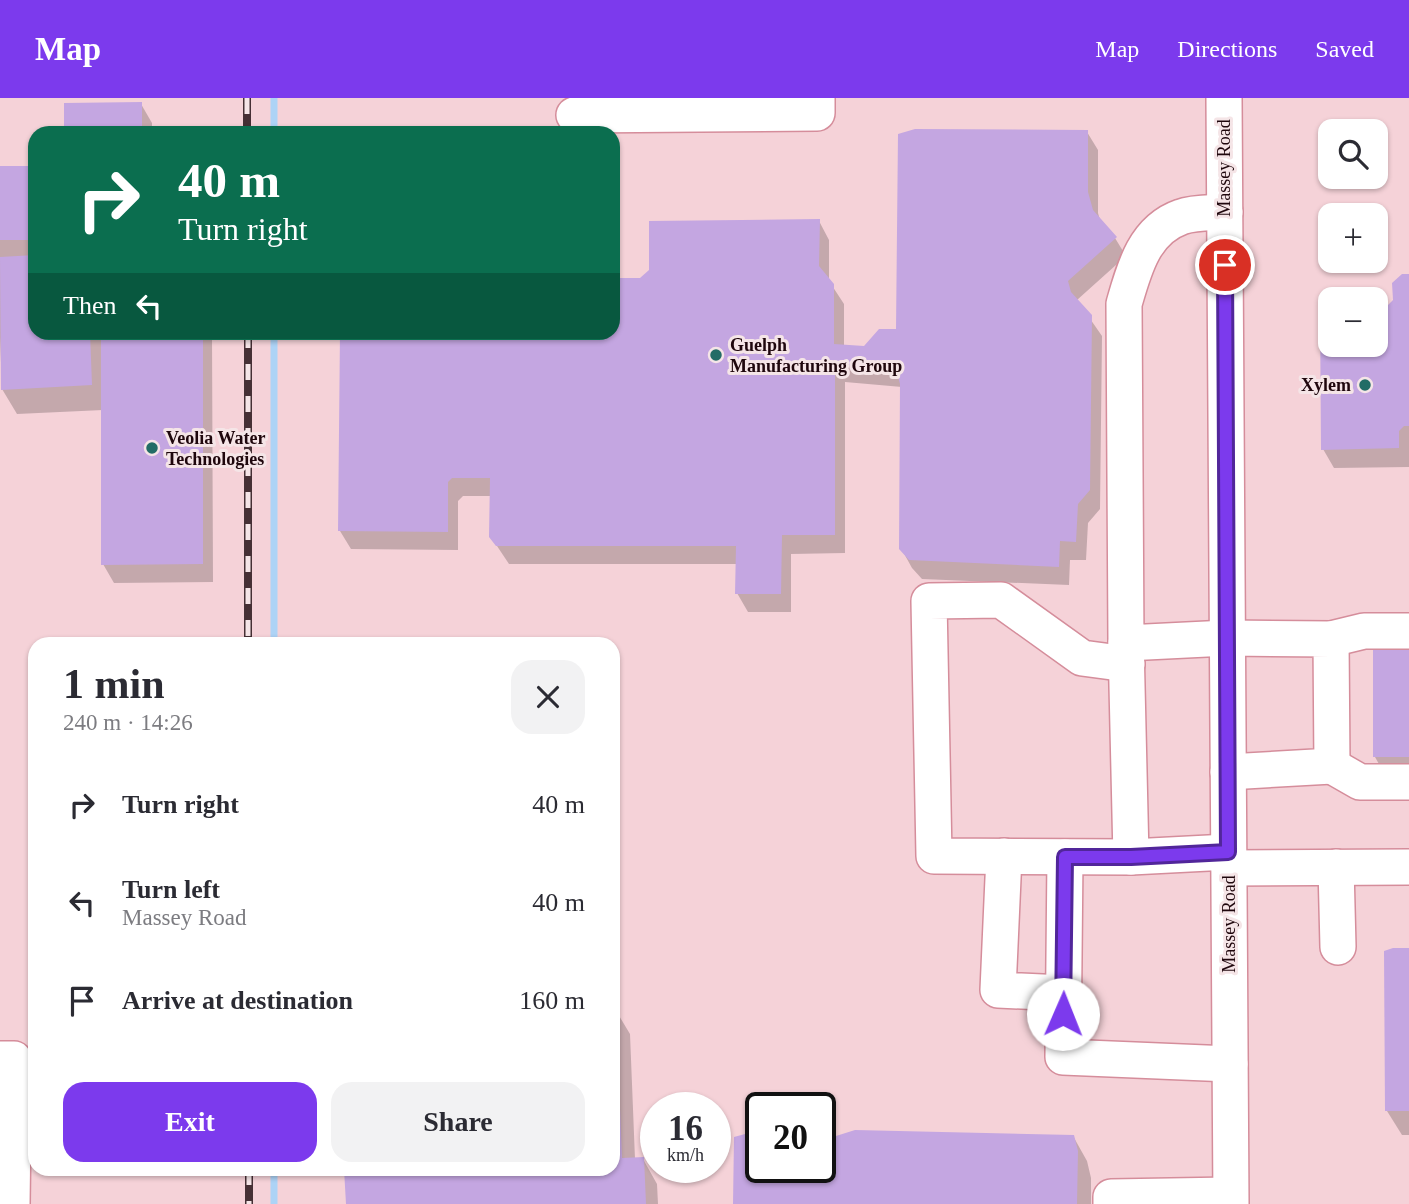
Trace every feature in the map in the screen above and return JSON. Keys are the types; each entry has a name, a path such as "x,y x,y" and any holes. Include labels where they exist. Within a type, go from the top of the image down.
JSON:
{"street":[{"path":"574,115 817,113 817,98"},
{"name":"Massey Road","path":"1224,98 1230,1200"},
{"path":"1131,857 1124,304 1137,259 1157,231 1182,216 1225,212"},
{"path":"1409,631 1364,631 1331,639 1227,638 1082,658 1001,600 929,601 934,856 1131,857 1336,867 1409,867"},
{"path":"1331,639 1332,766"},
{"path":"1228,772 1332,766 1360,782 1409,782"},
{"path":"1004,856 998,990 1063,993"},
{"path":"1065,857 1063,1058 1230,1064"},
{"path":"1336,867 1338,947"},
{"path":"0,1059 14,1059 12,1204"},
{"path":"1111,1204 1111,1197 1230,1200"}],"shaded area":[{"path":"0,98 1409,98 1409,1204 0,1204"}],"building":[{"path":"142,102 142,126 64,126 64,103"},
{"name":"Guelph Manufacturing Group","path":"915,129 1088,130 1088,192 1093,210 1117,237 1068,281 1071,292 1092,315 1090,490 1078,504 1076,542 1060,541 1059,567 909,560 899,549 900,384 896,369 835,364 835,535 782,535 781,594 735,594 736,546 496,546 489,537 490,478 452,478 448,482 448,532 338,531 340,340 620,340 620,278 640,278 649,270 649,221 820,219 819,266 834,284 834,344 864,346 879,329 896,329 898,134"},
{"path":"0,166 28,166 28,240 0,240"},
{"path":"28,255 28,340 90,340 92,385 1,390 0,257"},
{"name":"Xylem","path":"1402,274 1409,274 1409,426 1404,426 1399,431 1399,448 1321,450 1320,357 1388,357 1388,305 1393,300 1392,283"},
{"name":"Veolia Water Technologies","path":"101,340 203,340 203,564 101,565"},
{"path":"1373,644 1409,644 1409,757 1373,757"},
{"path":"1409,948 1409,1111 1385,1111 1384,951"},
{"path":"620,1108 622,1158 640,1157 640,1183 645,1183 646,1204 346,1204 344,1176 620,1176"},
{"path":"855,1130 1074,1135 1078,1151 1077,1204 733,1204 734,1137 745,1134 745,1183 836,1183 836,1136"}],"waterway":[{"path":"274,98 274,126"},
{"path":"274,340 274,637"},
{"path":"274,1176 274,1204"}],"railway":[{"path":"247,98 247,126"},
{"path":"248,340 248,637"},
{"path":"249,1176 249,1204"}],"place":[{"name":"Guelph Manufacturing Group","path":"716,355"},
{"name":"Xylem","path":"1365,385"},
{"name":"Veolia Water Technologies","path":"152,448"}],"route":[{"path":"1063,1014 1065,857 1228,852 1225,265"}]}
